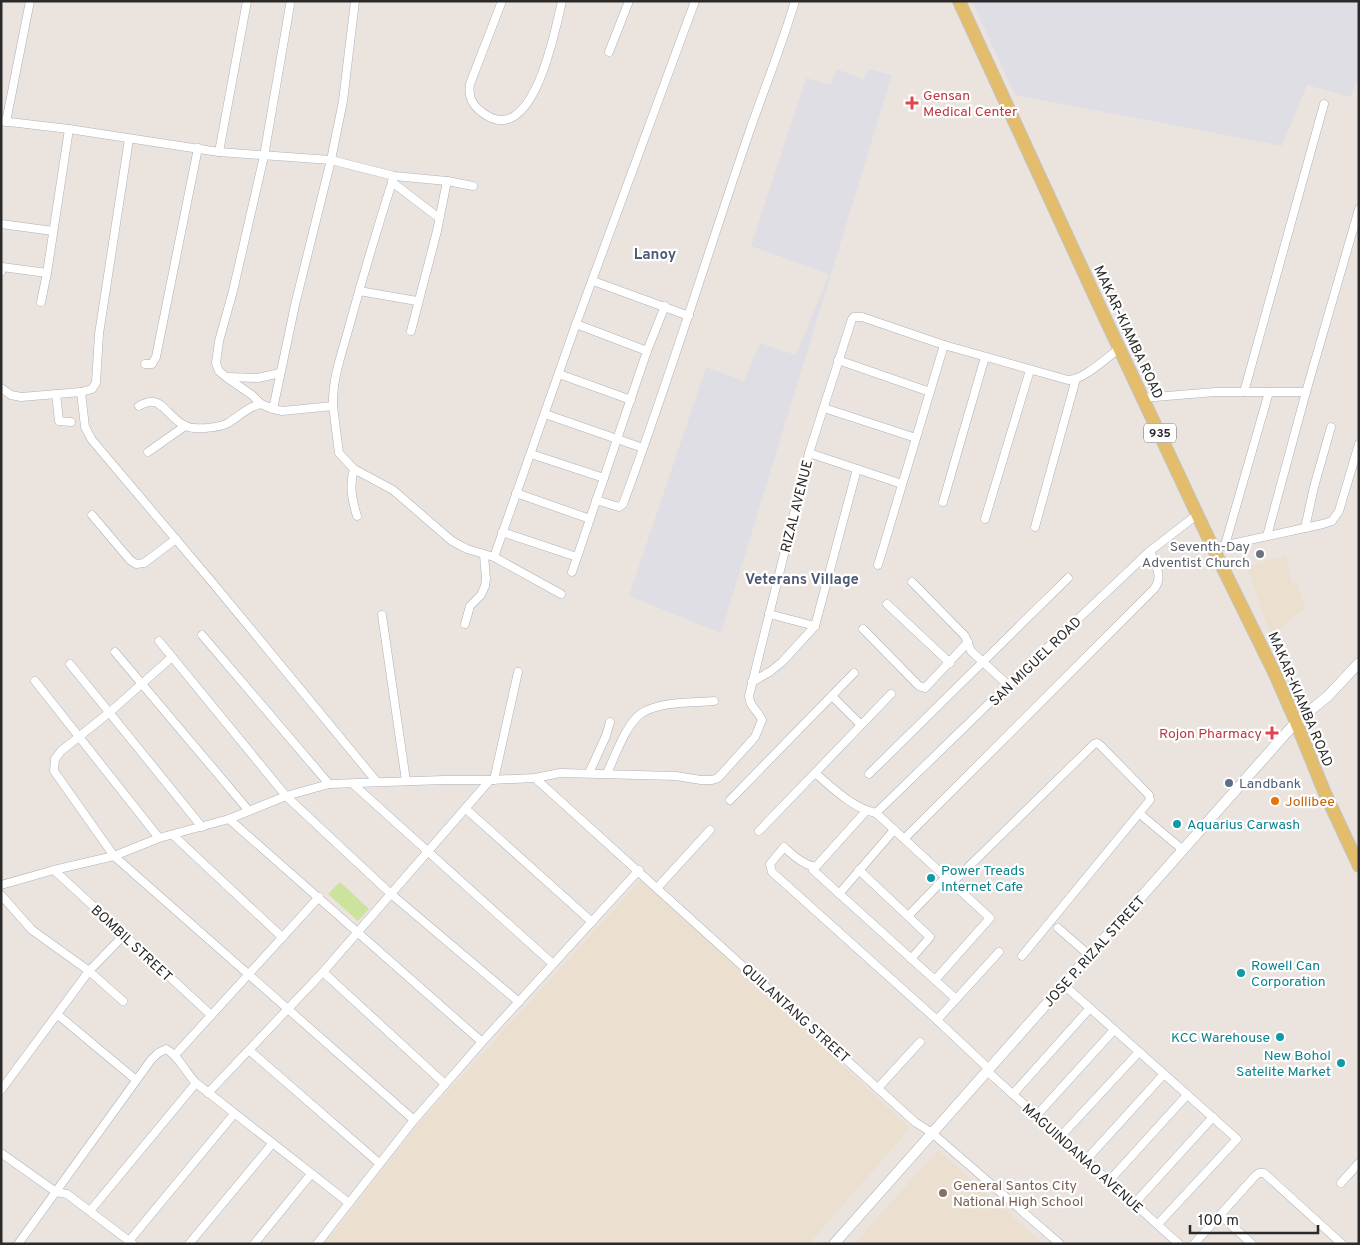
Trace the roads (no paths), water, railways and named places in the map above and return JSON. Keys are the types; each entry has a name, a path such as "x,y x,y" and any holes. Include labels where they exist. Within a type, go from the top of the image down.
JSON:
{"main road":[{"name":"MAKAR-KIAMBA ROAD","path":"959,1 1198,514 1219,546 1247,615 1359,866"}],"street":[{"path":"30,1 4,122 69,129 219,152 331,160 394,179 446,181 473,186"},
{"path":"219,152 247,1"},
{"path":"273,409 294,305 331,160 343,101 355,1"},
{"path":"502,1 470,84 469,95 472,104 481,112 492,119 500,121 511,118 522,111 530,99 540,78 562,1"},
{"path":"610,52 629,1"},
{"path":"494,557 576,324 695,1"},
{"path":"596,500 618,507 622,506 689,316 750,131 779,54 795,1"},
{"path":"290,5 264,156 233,291 219,341 216,363 219,371 226,377 252,395 261,404 273,409 282,411 333,406"},
{"path":"1244,392 1324,104"},
{"path":"41,302 69,129"},
{"path":"3,393 21,397 81,392 92,388 96,383 99,334 128,139"},
{"path":"145,364 152,364 156,357 198,148"},
{"path":"394,179 439,218"},
{"path":"394,179 359,291 337,370 333,392 333,406 339,453 354,469 394,490 452,540 467,549 494,557 560,594"},
{"path":"411,331 429,264 446,181"},
{"path":"1267,536 1359,209"},
{"path":"1,224 54,231"},
{"path":"2,269 47,273"},
{"path":"593,280 689,316"},
{"path":"359,291 418,301"},
{"path":"572,572 665,306"},
{"name":"RIZAL AVENUE","path":"607,773 676,776 712,780 718,778 751,741 762,720 749,702 752,682 809,453 852,319 862,317 944,345"},
{"path":"576,324 648,351"},
{"path":"878,565 944,345 1058,378 1076,379 1086,374 1120,348"},
{"path":"942,502 985,356"},
{"path":"838,360 930,392"},
{"path":"986,519 1030,370"},
{"path":"226,377 258,378 280,373"},
{"path":"559,374 631,400"},
{"path":"1035,528 1076,379"},
{"path":"81,392 85,427 92,440 377,782"},
{"path":"1143,398 1216,392 1306,392"},
{"path":"1269,392 1219,546 1332,521 1337,516 1359,444"},
{"path":"56,394 59,421 71,422"},
{"path":"139,406 151,401 157,402 174,419 185,426 198,428 224,425 253,406 261,404"},
{"path":"824,408 916,438"},
{"path":"545,414 643,448"},
{"path":"148,452 185,426"},
{"path":"1305,528 1314,487 1331,427"},
{"path":"809,453 902,484"},
{"path":"531,454 604,478"},
{"path":"354,469 351,479 351,490 357,516"},
{"path":"752,682 776,667 815,626 857,469"},
{"path":"516,493 590,519"},
{"name":"SAN MIGUEL ROAD","path":"876,813 1150,551 1198,514"},
{"path":"92,515 130,560 136,564 144,563 176,539"},
{"path":"502,532 577,557"},
{"path":"904,839 1154,589 1158,584 1159,578 1150,551"},
{"path":"464,624 470,606 481,595 485,586 484,555"},
{"path":"869,774 1068,578"},
{"path":"912,582 965,636 970,648 1008,685"},
{"path":"887,604 950,663"},
{"path":"770,614 815,626"},
{"path":"382,615 406,781"},
{"path":"862,629 923,688 929,685 968,642"},
{"path":"202,635 329,784"},
{"path":"159,641 286,796 391,894 520,1002"},
{"path":"115,652 249,811"},
{"path":"172,657 110,712 61,751 55,759 54,772 114,856 414,1120"},
{"name":"JOSE P. RIZAL STREET","path":"834,1244 1296,722 1328,696 1359,663"},
{"path":"70,664 202,826"},
{"path":"208,1093 323,972 492,780 518,672"},
{"path":"730,800 854,673"},
{"path":"35,681 159,838"},
{"path":"759,831 891,694"},
{"path":"832,696 861,725"},
{"path":"1,885 114,856 159,838 229,818 286,796 329,784 492,780 536,778 560,773 607,773 630,726 641,714 654,708 714,701"},
{"path":"589,773 604,741 610,722"},
{"path":"908,916 1095,743 1100,745 1150,797 1149,803 1022,956"},
{"path":"815,773 853,804 866,811 876,813 990,918 935,980"},
{"name":"QUILANTANG STREET","path":"536,778 915,1122 932,1133 1060,1244"},
{"path":"353,784 553,964"},
{"path":"466,809 592,922"},
{"path":"866,811 813,870 956,999"},
{"path":"1140,814 1183,850"},
{"path":"229,818 482,1042"},
{"path":"658,887 710,830"},
{"path":"839,894 894,830"},
{"path":"173,835 282,937"},
{"name":"MAGUINDANAO AVENUE","path":"815,867 799,861 784,847 770,864 772,872 937,1020 1012,1094 1179,1244"},
{"name":"BOMBIL STREET","path":"54,870 211,1015"},
{"path":"317,1244 414,1120 482,1042 639,870"},
{"path":"859,870 930,937 911,959"},
{"path":"1,895 32,930 89,972 122,1001"},
{"path":"175,1055 318,897"},
{"path":"1058,928 1090,956"},
{"path":"1,1090 89,972 124,935"},
{"path":"937,1020 999,952"},
{"path":"323,972 445,1084"},
{"path":"1064,985 1237,1139 1158,1224"},
{"path":"1012,1094 1090,1008"},
{"path":"58,1015 136,1080"},
{"path":"1036,1116 1114,1030"},
{"path":"878,1088 920,1042"},
{"path":"18,1244 151,1060 162,1050 166,1049 175,1055 186,1073 196,1083 349,1203"},
{"path":"249,1050 379,1163"},
{"path":"1060,1137 1140,1052"},
{"path":"1086,1160 1164,1074"},
{"path":"90,1211 196,1083"},
{"path":"1109,1181 1188,1094"},
{"path":"1,1154 56,1192 67,1194 131,1242 234,1114"},
{"path":"1134,1204 1213,1117"},
{"path":"190,1244 272,1144"},
{"path":"1341,1183 1359,1163"},
{"path":"1194,1244 1259,1173 1264,1173 1342,1244"},
{"path":"254,1244 311,1174"},
{"path":"1220,1215 1252,1244"}],"place":[{"name":"Gensan Medical Center","path":"912,103"},
{"name":"Seventh-Day Adventist Church","path":"1260,554"},
{"name":"Rojon Pharmacy","path":"1272,733"},
{"name":"Landbank","path":"1229,783"},
{"name":"Jollibee","path":"1275,801"},
{"name":"Aquarius Carwash","path":"1177,824"},
{"name":"Power Treads Internet Cafe","path":"931,878"},
{"name":"Rowell Can Corporation","path":"1241,973"},
{"name":"KCC Warehouse","path":"1280,1037"},
{"name":"New Bohol Satelite Market","path":"1341,1063"},
{"name":"General Santos City National High School","path":"943,1193"}],"district":[{"name":"Lanoy","path":"655,254"},
{"name":"Veterans Village","path":"802,579"}]}
